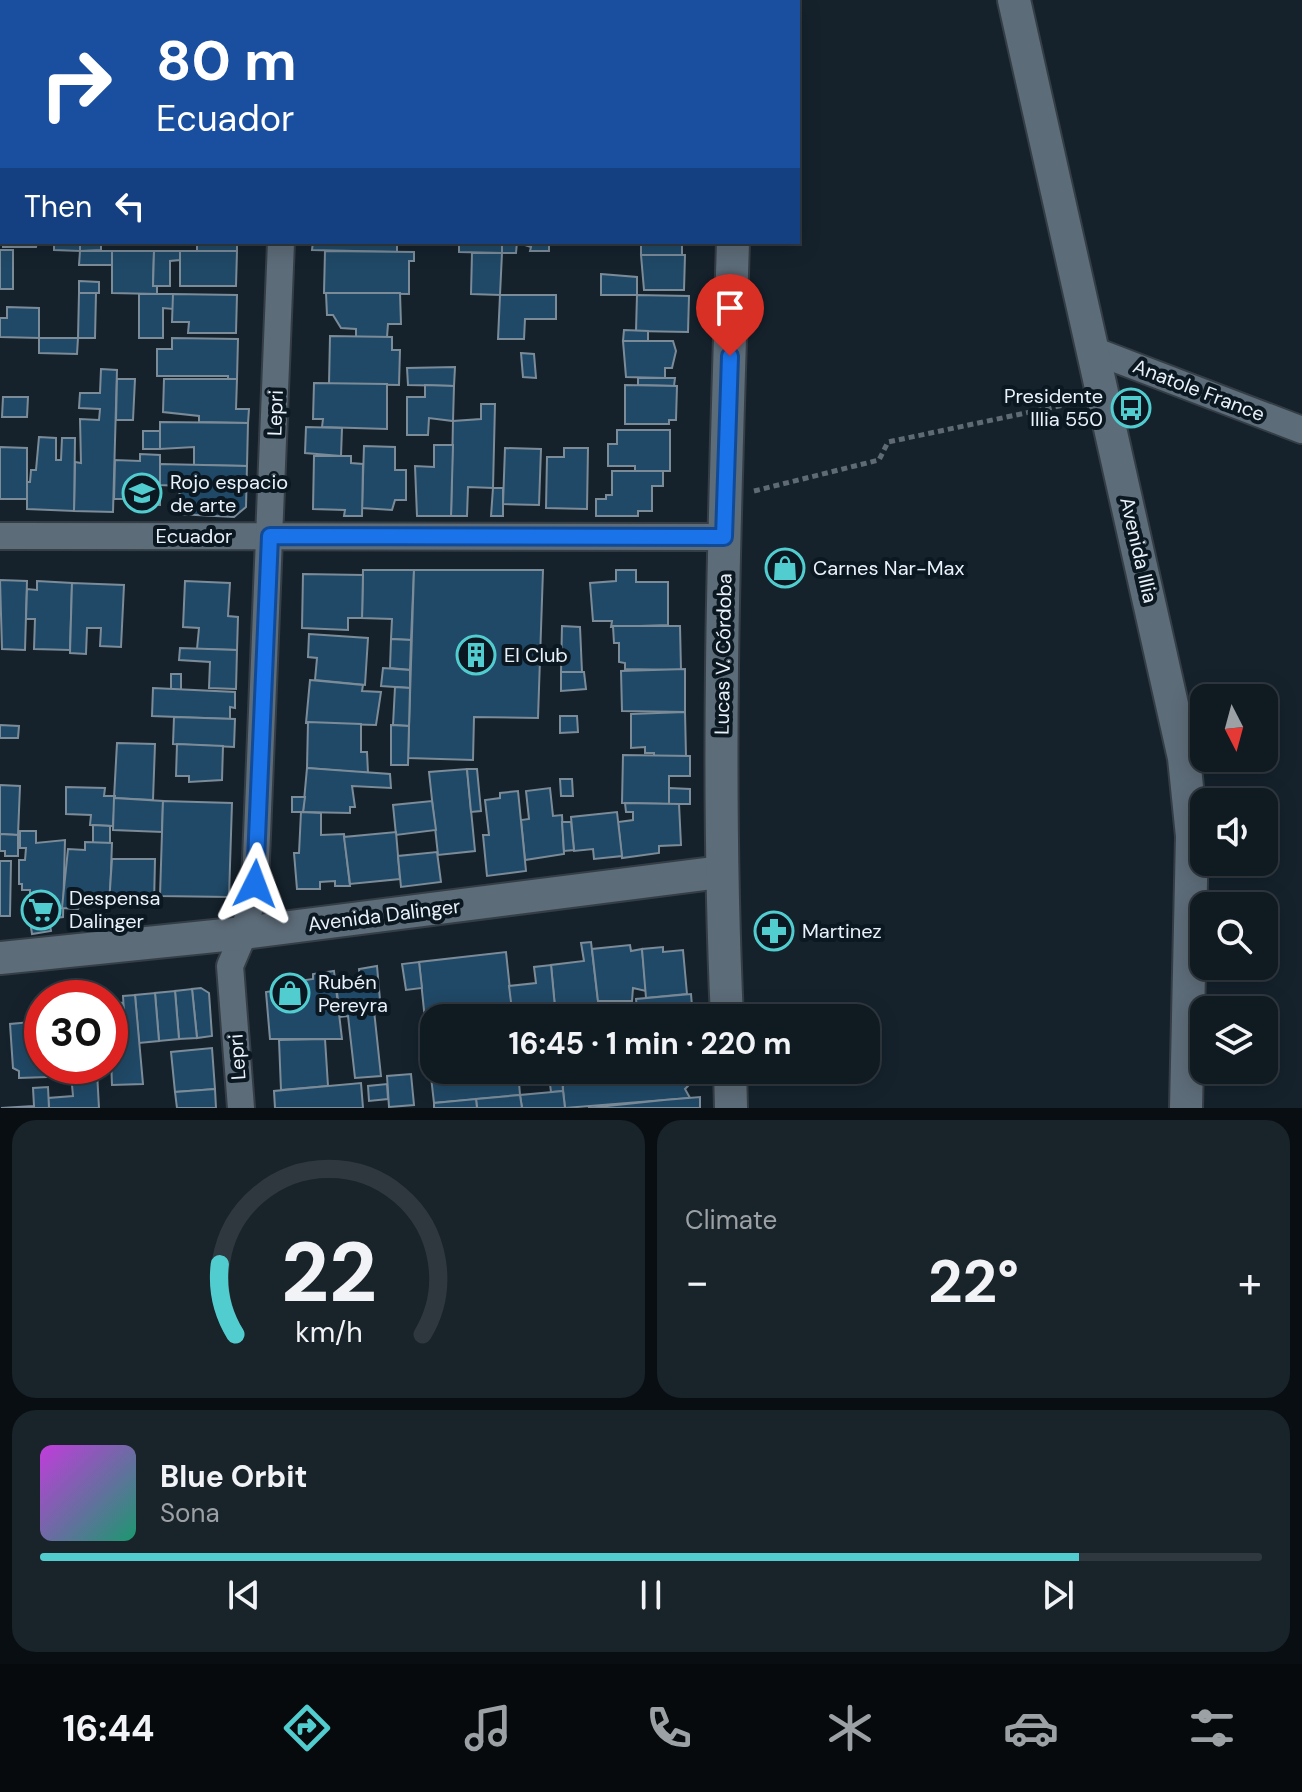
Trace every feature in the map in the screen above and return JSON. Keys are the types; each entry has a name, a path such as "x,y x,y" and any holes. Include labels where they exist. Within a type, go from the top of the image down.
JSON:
{"street":[{"name":"Avenida Illia","path":"1014,0 1184,758 1192,836 1186,1108"},
{"name":"Lepri","path":"241,1108 230,966 244,933 255,884 281,244"},
{"name":"Lucas V. Córdoba","path":"726,1004 721,872 724,537 733,244"},
{"name":"Anatole France","path":"1095,351 1302,430"},
{"name":"Ecuador","path":"0,536 724,537"},
{"name":"Avenida Dalinger","path":"0,958 244,933 721,872"},
{"path":"730,1084 731,1108"}],"path":[{"path":"726,498 879,460 888,442 1105,396"}],"building":[{"path":"3,244 37,244 36,247 3,247"},
{"path":"54,244 80,244 80,251 54,250"},
{"path":"80,244 101,244 101,250 80,251"},
{"path":"197,244 237,244 237,251 197,251"},
{"path":"313,244 397,244 397,252 312,250"},
{"path":"459,244 502,244 502,253 459,252"},
{"path":"502,244 517,244 516,253 502,253"},
{"path":"522,244 549,244 549,251 530,251 531,247"},
{"path":"641,244 687,244 682,245 682,255 641,255"},
{"path":"0,250 13,250 13,289 0,289"},
{"path":"80,251 112,251 113,265 79,265"},
{"path":"112,251 154,251 153,286 157,286 157,294 112,293"},
{"path":"154,251 180,251 180,260 170,261 170,286 153,286"},
{"path":"180,251 237,251 236,286 180,286"},
{"path":"325,251 414,252 414,261 409,261 409,294 324,293"},
{"path":"472,253 502,253 500,295 471,294"},
{"path":"641,255 685,255 684,290 644,290"},
{"path":"601,274 637,277 637,295 601,295"},
{"path":"79,281 99,282 99,293 79,293"},
{"path":"79,293 96,293 95,338 78,338"},
{"path":"326,293 400,293 401,324 388,324 387,337 356,337 356,329 341,328 333,315 327,315"},
{"path":"139,294 173,294 173,309 163,308 163,338 139,338"},
{"path":"173,294 237,295 236,333 188,333 189,322 172,322"},
{"path":"500,295 556,295 556,319 525,319 524,339 498,339"},
{"path":"637,295 689,296 688,332 636,331"},
{"path":"7,307 39,308 39,338 0,337 0,318 7,318"},
{"path":"624,330 648,331 648,341 623,341"},
{"path":"330,336 392,337 392,350 400,350 399,385 329,384"},
{"path":"39,338 78,338 77,354 39,353"},
{"path":"172,338 238,339 237,379 228,379 228,376 157,376 157,349 172,349"},
{"path":"623,341 673,341 676,351 672,368 665,368 665,378 626,377"},
{"path":"521,353 534,354 536,378 523,377"},
{"path":"455,367 454,386 408,385 407,368"},
{"path":"101,369 117,370 113,512 74,511 75,462 81,463 80,419 99,420 100,409 79,408 80,393 100,393"},
{"path":"638,378 675,378 674,386 638,385"},
{"path":"117,379 135,379 133,420 116,420"},
{"path":"164,379 237,379 236,409 249,409 248,423 199,422 199,416 163,412"},
{"path":"314,383 387,384 387,429 322,427 323,419 313,419"},
{"path":"425,385 454,386 453,421 429,418 428,435 407,435 407,397 425,397"},
{"path":"625,385 677,386 676,420 669,420 669,424 625,424"},
{"path":"3,397 28,397 27,417 2,417"},
{"path":"481,404 495,404 493,488 468,487 467,516 451,516 453,421 481,419"},
{"path":"160,422 248,423 247,466 194,465 194,447 160,449"},
{"path":"306,427 342,428 341,456 305,453"},
{"path":"617,430 670,430 670,471 635,471 635,466 608,466 608,444 617,444"},
{"path":"143,431 160,431 160,449 143,449"},
{"path":"39,437 56,438 56,460 61,460 62,438 75,438 74,511 27,509 27,482 30,482 31,470 36,470"},
{"path":"434,445 453,445 451,516 417,516 415,466 434,467"},
{"path":"364,446 395,447 395,470 406,470 406,500 395,500 392,510 362,508"},
{"path":"0,447 27,448 27,499 0,499"},
{"path":"505,448 541,449 539,505 503,504"},
{"path":"564,448 588,448 587,509 546,508 547,457 564,457"},
{"path":"140,454 160,455 160,505 132,504 133,499 114,499 115,460 140,461"},
{"path":"314,456 351,456 351,463 363,464 362,516 344,516 345,510 313,509"},
{"path":"160,464 247,466 246,507 234,517 178,514 180,486 160,485"},
{"path":"612,471 663,471 663,486 652,486 652,511 638,511 638,516 596,516 596,499 606,499 606,495 612,495"},
{"path":"493,488 503,488 503,516 491,516"},
{"path":"363,570 414,570 411,640 391,639 392,619 362,618"},
{"name":"El Club","path":"414,570 543,570 538,718 474,717 473,760 408,758"},
{"path":"616,570 636,570 636,582 668,582 668,625 611,627 612,621 593,621 590,583 616,581"},
{"path":"303,574 363,575 362,618 348,618 348,630 302,628"},
{"path":"0,580 27,581 25,650 2,649"},
{"path":"37,581 72,583 70,650 34,649 35,619 26,619 27,589 37,590"},
{"path":"185,581 230,583 228,616 238,617 237,650 197,649 199,628 183,627"},
{"path":"72,583 124,585 121,647 100,646 101,628 87,628 86,654 70,653"},
{"path":"562,626 580,627 582,672 561,672"},
{"path":"613,626 680,626 681,670 625,669 625,663 619,662 619,643 614,643"},
{"path":"309,634 368,638 365,685 315,680 317,658 308,657"},
{"path":"391,639 411,640 410,670 390,668"},
{"path":"180,648 237,650 236,689 209,688 210,662 179,660"},
{"path":"383,668 410,670 410,688 381,686"},
{"path":"685,669 685,712 622,711 621,671"},
{"path":"561,672 584,672 586,689 561,691"},
{"path":"171,674 181,674 181,690 171,690"},
{"path":"310,680 363,685 362,691 381,692 376,725 306,723"},
{"path":"395,687 410,688 409,726 393,725"},
{"path":"153,688 235,692 235,708 230,707 230,719 152,716"},
{"path":"685,712 686,756 654,756 654,753 645,753 645,747 631,748 631,714"},
{"path":"560,716 577,716 578,732 560,733"},
{"path":"174,717 235,719 234,747 173,744"},
{"path":"308,722 361,724 361,752 367,752 368,773 307,768"},
{"path":"0,725 19,726 18,738 0,738"},
{"path":"391,725 409,726 408,765 391,765"},
{"path":"117,743 155,744 153,800 114,798"},
{"path":"177,744 223,746 222,780 189,782 189,776 176,776"},
{"path":"623,755 690,756 690,776 669,776 669,804 622,803"},
{"path":"307,768 390,774 391,788 352,786 355,807 350,807 350,813 303,812"},
{"path":"467,769 475,851 438,855 429,772"},
{"path":"467,769 477,769 481,811 471,812"},
{"path":"560,779 572,779 573,796 561,796"},
{"path":"0,785 20,786 18,835 0,834"},
{"path":"66,787 105,788 104,796 115,796 113,826 90,825 91,815 66,814"},
{"path":"550,788 553,816 562,815 564,854 525,860 521,820 529,819 526,791"},
{"path":"669,788 690,789 690,804 669,804"},
{"path":"518,791 526,871 487,876 483,835 489,835 485,800 500,798 500,793"},
{"path":"292,797 305,797 303,812 292,812"},
{"path":"114,798 163,801 162,832 113,830"},
{"path":"163,801 232,803 229,897 160,896"},
{"path":"432,801 436,830 396,835 393,805"},
{"path":"625,803 679,804 681,845 659,846 659,853 622,858 618,822 633,820 633,812 626,812"},
{"path":"301,812 321,813 321,835 344,834 350,886 335,886 335,881 320,882 320,889 297,889 294,853 299,853"},
{"path":"617,812 622,856 594,859 593,849 574,851 571,817"},
{"path":"562,822 571,822 574,850 564,851"},
{"path":"93,825 110,826 110,843 93,843"},
{"path":"20,831 36,831 36,843 65,840 63,917 30,921 30,890 22,890 22,884 19,884 19,860 25,860 26,848 20,848"},
{"path":"396,832 400,879 350,884 344,837"},
{"path":"0,834 18,835 18,856 5,856 5,851 0,851"},
{"path":"85,842 112,843 110,898 83,897 78,909 62,908 68,849 85,850"},
{"path":"437,852 441,882 401,887 398,856"},
{"path":"112,859 155,859 154,905 109,904"},
{"path":"0,861 11,861 10,916 0,916"},
{"path":"49,919 51,931 32,934 30,921"},
{"path":"591,942 598,1004 555,1004 551,965 584,961 581,943"},
{"path":"630,945 631,951 642,949 646,991 633,988 632,1001 598,1001 592,949"},
{"path":"663,947 663,952 683,950 687,994 646,998 642,949"},
{"path":"506,952 512,1004 423,1004 419,962"},
{"path":"419,962 422,988 406,990 402,964"},
{"path":"551,965 555,1004 511,1004 509,986 536,983 534,967"},
{"path":"377,966 380,1000 373,1001 381,1076 355,1078 348,1016 340,1017 336,984 360,981 359,969"},
{"path":"334,971 342,1039 270,1039 266,992 279,990 278,984 313,979 313,974"},
{"path":"201,988 209,993 212,1036 197,1038 192,989"},
{"path":"192,989 197,1038 179,1039 175,991"},
{"path":"175,991 179,1039 159,1041 155,993"},
{"path":"155,993 159,1041 139,1043 135,995"},
{"path":"691,994 692,1004 637,1004 636,999"},
{"path":"135,995 143,1084 112,1085 128,1084 128,996"},
{"path":"24,1023 24,1078 19,1078 19,1071 13,1068 10,1024"},
{"path":"325,1039 328,1086 281,1090 279,1040"},
{"path":"212,1048 215,1089 175,1092 171,1052"},
{"path":"411,1074 414,1105 389,1107 387,1076"},
{"path":"361,1083 363,1108 275,1108 274,1091"},
{"path":"72,1084 98,1084 99,1108 49,1108 48,1098 73,1096"},
{"path":"387,1084 388,1099 369,1101 368,1086"},
{"path":"432,1084 519,1084 520,1095 434,1103"},
{"path":"550,1084 563,1084 563,1091 551,1092"},
{"path":"562,1084 689,1085 685,1089 690,1098 565,1108"},
{"path":"48,1087 49,1108 1,1108 34,1106 33,1088"},
{"path":"215,1089 216,1108 177,1108 175,1092"},
{"path":"563,1091 565,1108 522,1108 520,1095"},
{"path":"520,1095 522,1108 477,1108 476,1099"},
{"path":"700,1097 700,1108 588,1108 664,1100"},
{"path":"476,1099 477,1108 434,1108 434,1103"}],"place":[{"name":"Presidente Illia 550","path":"1131,408"},
{"name":"Rojo espacio de arte","path":"142,493"},
{"name":"Carnes Nar-Max","path":"785,568"},
{"name":"El Club","path":"476,655"},
{"name":"Despensa Dalinger","path":"41,910"},
{"name":"Martinez","path":"774,931"},
{"name":"Rubén Pereyra","path":"290,993"}],"route":[{"path":"255,884 270,536 724,537 730,356"}]}
